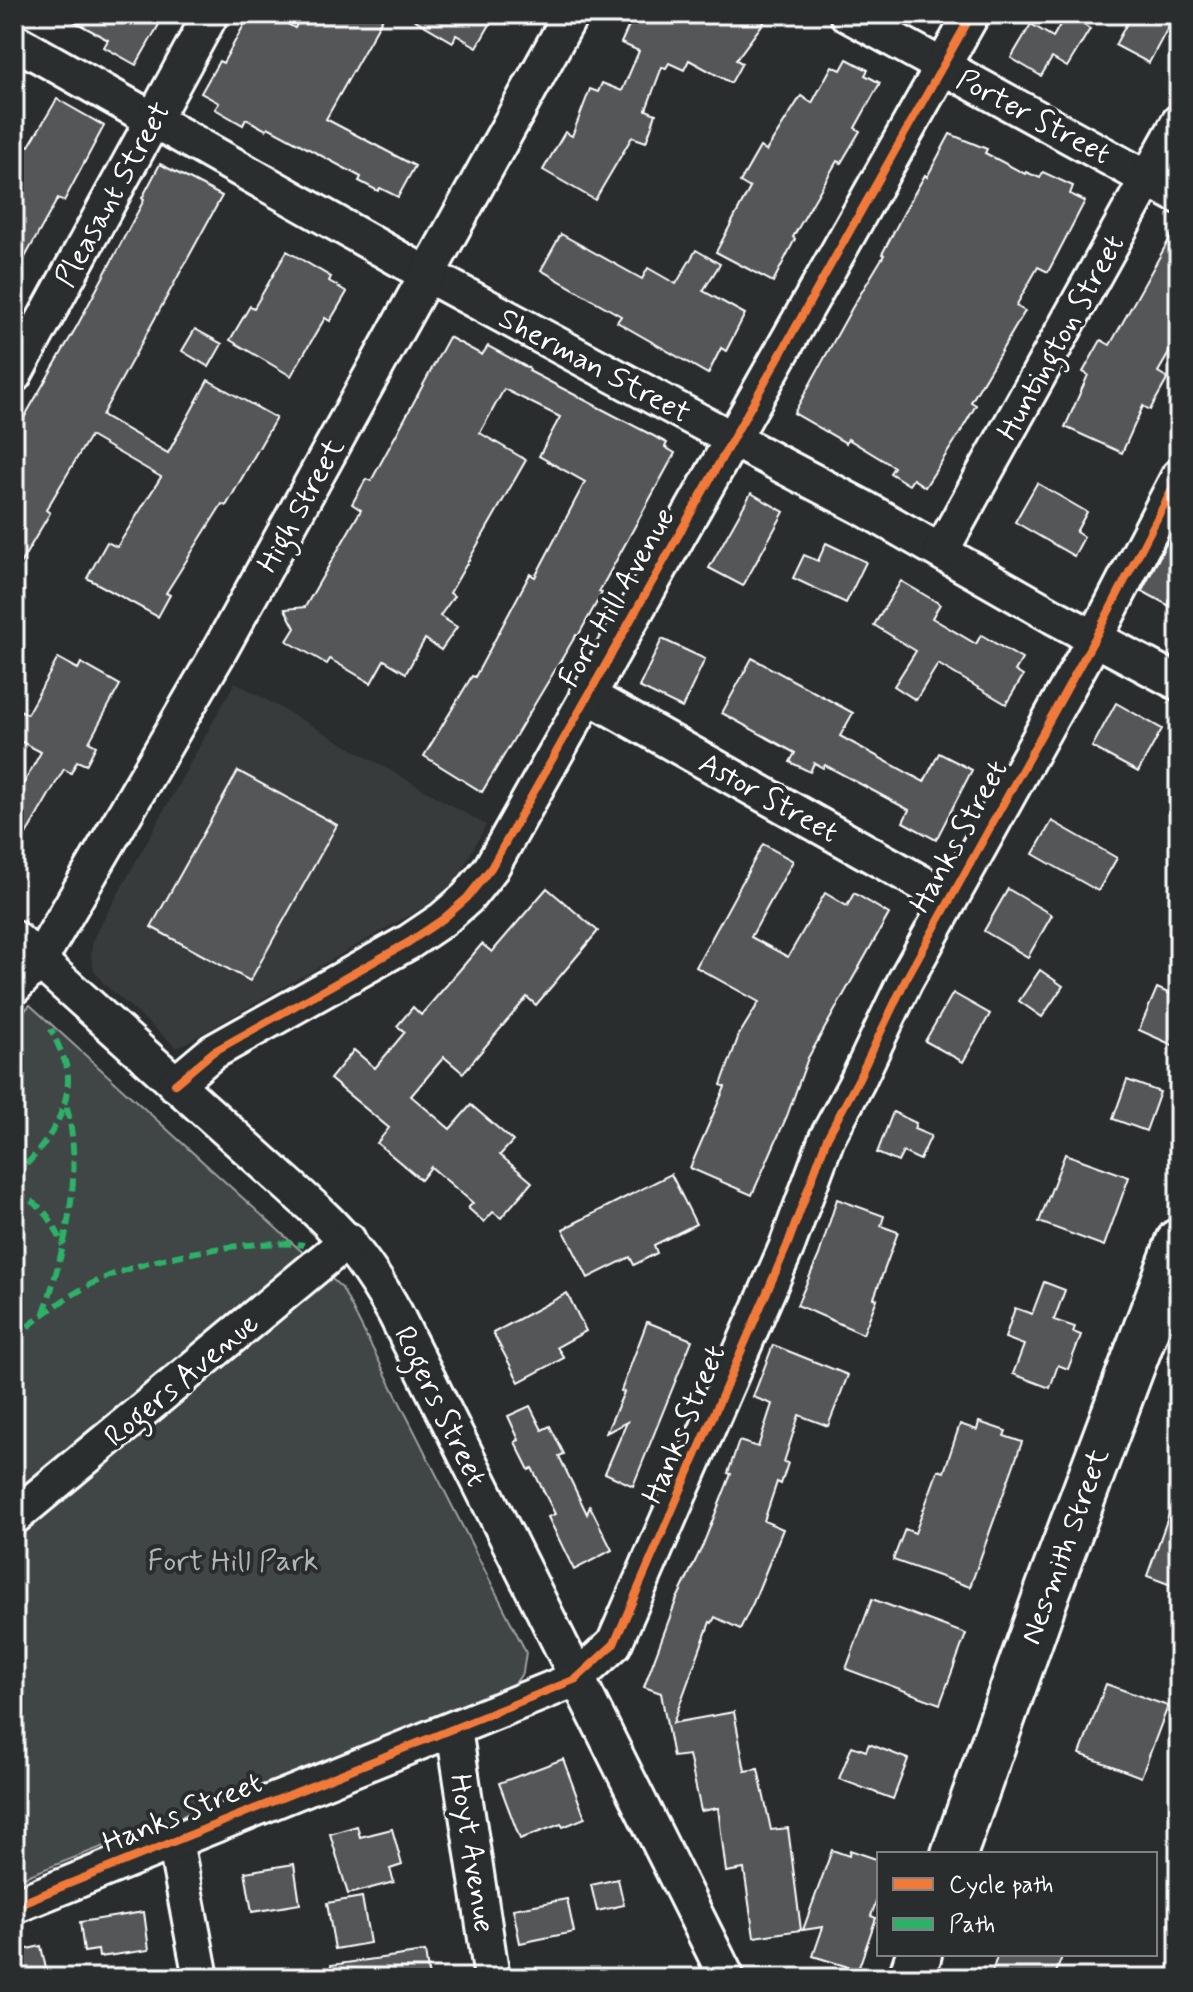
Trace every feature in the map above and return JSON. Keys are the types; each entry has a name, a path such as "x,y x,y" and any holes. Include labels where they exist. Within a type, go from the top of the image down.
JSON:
{"main road":[{"name":"Nesmith Street","path":"955,1852 1056,1566 1179,1241"},
{"path":"911,1978 918,1956"}],"street":[{"name":"Pleasant Street","path":"14,375 211,14"},
{"name":"High Street","path":"14,987 26,950 216,657 571,14"},
{"name":"Porter Street","path":"847,14 1179,196"},
{"name":"Fort Hill Avenue","path":"175,1084 213,1052 409,942 443,919 467,898 491,868 972,14"},
{"name":"Sherman Street","path":"14,41 426,274 862,507 1179,683"},
{"name":"Huntington Street","path":"941,551 1179,122"},
{"name":"Hanks Street","path":"14,1906 576,1679 614,1644 787,1246 827,1138 905,981 1095,638 1179,476"},
{"name":"Astor Street","path":"587,695 950,899"},
{"name":"Rogers Street","path":"26,950 348,1240 372,1272 727,1978"},
{"name":"Rogers Avenue","path":"14,1517 348,1240"},
{"name":"Hoyt Avenue","path":"454,1729 492,1978"},
{"path":"175,1841 201,1978"}],"shaded area":[{"path":"235,682 486,825 450,892 177,1048 104,984 94,970 91,956 93,939"}],"green space":[{"name":"Fort Hill Park","path":"30,1005 342,1288 526,1652 523,1672 512,1688 14,1881 14,1022"}],"building":[{"path":"61,14 165,14 136,65 104,47 108,40"},
{"path":"250,14 270,14 295,28 302,14 385,14 326,119 415,166 398,197 359,181 361,177 268,127 266,130 246,119 243,125 215,109 219,103 201,93 219,61 223,63"},
{"path":"405,14 496,14 477,47 456,35 453,42"},
{"path":"634,14 770,14 736,60 742,63 731,83 689,60 684,70 669,63 666,68 662,67 646,110 656,114 646,142 632,137 595,200 543,170 565,132 572,136 590,89 598,92 602,83 622,91 639,51 621,43"},
{"path":"1066,14 1090,29 1067,67 1052,58 1041,76 1011,58 1031,24 1053,37"},
{"path":"1132,14 1156,14 1171,22 1149,63 1115,45"},
{"path":"847,59 868,70 865,75 880,83 855,128 860,131 841,163 837,161 793,237 795,239 773,282 716,252 750,188 740,182 760,147 766,151 801,96 812,103 832,66 841,70"},
{"path":"57,99 104,126 64,201 58,198 14,277 14,137 29,146"},
{"path":"950,134 987,149 985,153 1025,174 1040,178 1043,172 1073,186 1070,194 1085,201 1048,272 1038,267 1016,306 1025,311 971,402 976,405 925,487 913,479 909,485 890,473 894,467 848,439 846,443 794,413"},
{"path":"160,164 222,196 102,415 168,453 208,380 276,418 226,506 222,504 166,593 170,595 158,617 87,578 107,542 117,547 161,477 90,436 46,510 50,513 14,574 14,435 77,326"},
{"path":"1179,222 1179,336 1158,372 1168,378 1150,410 1143,406 1122,453 1065,427 1088,375 1083,372 1101,340 1110,345"},
{"path":"561,234 642,279 648,268 676,284 696,250 720,264 703,291 745,314 726,351 721,348 708,374 617,322 621,316 541,270"},
{"path":"287,251 331,277 329,281 347,292 330,321 325,318 291,376 230,340 250,306 254,308"},
{"path":"195,329 222,344 209,367 182,351"},
{"path":"449,337 482,355 488,346 529,371 667,443 665,447 675,453 578,636 482,792 424,756 472,676 475,677 530,574 535,577 585,482 539,456 560,417 504,389 480,433 526,460 450,593 454,596 440,616 457,627 441,650 425,639 406,673 384,660 371,683 330,659 327,664 287,641 295,628 285,609 305,607 361,510 352,504 366,479 371,481"},
{"path":"1037,483 1087,512 1076,532 1084,537 1074,556 1015,522"},
{"path":"751,493 784,512 743,586 709,568"},
{"path":"1179,519 1179,597 1173,608 1142,591"},
{"path":"826,543 866,562 846,603 793,578 804,555 818,561"},
{"path":"901,581 940,604 932,618 976,644 981,635 1022,659 1015,671 1023,676 1006,704 938,664 916,700 894,686 916,651 874,625"},
{"path":"662,639 705,659 682,708 639,687"},
{"path":"58,658 78,669 81,663 120,685 89,742 96,746 86,765 77,761 71,773 64,769 14,855 14,801 41,752 14,738 14,707 27,714"},
{"path":"752,658 853,713 840,736 924,782 939,753 972,770 936,840 903,822 909,810 825,765 823,768 814,763 810,772 790,762 795,753 722,713"},
{"path":"1116,703 1162,729 1138,772 1092,747"},
{"path":"238,771 337,825 250,981 151,927"},
{"path":"1052,821 1117,858 1098,891 1033,854"},
{"path":"763,844 793,861 751,937 788,957 825,893 847,906 854,893 889,914 808,1058 787,1116 752,1195 690,1168 725,1087 721,1085 739,1035 759,1002 696,967"},
{"path":"547,888 598,931 536,1005 527,997 463,1073 444,1057 411,1096 450,1129 471,1105 513,1141 500,1155 532,1182 501,1218 493,1212 484,1222 468,1208 473,1203 431,1167 421,1180 377,1143 389,1128 330,1079 354,1050 375,1068 405,1032 397,1026 413,1007 421,1015 482,944 492,952"},
{"path":"1008,889 1052,915 1028,957 984,931"},
{"path":"1040,970 1063,986 1042,1017 1019,1001"},
{"path":"1157,988 1179,998 1179,1048 1139,1030"},
{"path":"953,993 990,1014 963,1062 925,1041"},
{"path":"1127,1080 1160,1092 1146,1131 1113,1119"},
{"path":"893,1112 916,1123 914,1129 931,1136 920,1160 903,1152 898,1162 877,1153"},
{"path":"1065,1154 1129,1177 1104,1246 1039,1222"},
{"path":"671,1174 696,1224 654,1245 657,1253 634,1265 630,1257 588,1278 563,1229"},
{"path":"837,1199 884,1216 881,1226 898,1232 863,1334 797,1305 819,1255"},
{"path":"1044,1282 1065,1290 1054,1320 1075,1327 1073,1332 1081,1335 1068,1369 1058,1365 1050,1388 1013,1374 1024,1345 1005,1338 1015,1308 1032,1314"},
{"path":"567,1293 586,1331 557,1347 564,1358 519,1382 493,1333"},
{"path":"647,1322 692,1340 633,1486 605,1473 627,1422 606,1433 624,1392 621,1391"},
{"path":"773,1345 848,1375 828,1426 799,1415 784,1462 788,1463 781,1484 777,1482 764,1521 783,1529 753,1603 740,1629 715,1617 710,1622 673,1723 734,1712 745,1771 758,1769 771,1830 788,1828 801,1930 754,1937 744,1869 726,1872 718,1808 701,1811 689,1755 673,1757 661,1693 644,1687 676,1601 731,1474 728,1473 739,1441 758,1447 772,1404 753,1397"},
{"path":"530,1406 542,1430 550,1426 564,1454 559,1456 587,1514 590,1506 612,1550 574,1570 548,1517 555,1514 515,1442 519,1440 508,1416"},
{"path":"979,1422 1006,1431 1004,1436 1022,1442 970,1587 893,1560 905,1529 915,1533 938,1470 944,1472 960,1424 977,1430"},
{"path":"1176,1495 1179,1495 1179,1588 1147,1576"},
{"path":"872,1599 966,1634 940,1704 846,1669"},
{"path":"1106,1684 1168,1706 1141,1777 1080,1754"},
{"path":"869,1744 908,1759 893,1799 839,1779 852,1746 866,1751"},
{"path":"563,1759 585,1818 520,1839 499,1783"},
{"path":"357,1826 360,1837 392,1829 402,1865 390,1869 394,1882 348,1894 330,1834"},
{"path":"832,1850 849,1856 850,1850 877,1859 877,1900 871,1916 876,1918 858,1970 813,1956 823,1927 803,1930"},
{"path":"294,1864 300,1904 252,1912 245,1872"},
{"path":"618,1879 624,1905 597,1911 591,1885"},
{"path":"362,1897 370,1943 335,1949 327,1903"},
{"path":"567,1899 574,1932 520,1943 513,1909"},
{"path":"144,1912 149,1950 99,1957 98,1950 84,1952 80,1922"},
{"path":"41,1946 48,1978 14,1978 14,1952"},
{"path":"425,1952 429,1978 332,1978 331,1965"},
{"path":"997,1956 1062,1956 1054,1978 990,1978"}],"marked path":[{"path":"14,1177 51,1133 67,1093 68,1072 51,1029"},
{"path":"44,1313 66,1234 73,1180 71,1127 65,1100"},
{"path":"14,1194 24,1197 45,1213 63,1246"},
{"path":"14,1338 66,1299 121,1272 201,1251 257,1244 304,1245"}],"cycle path":[{"path":"175,1084 213,1052 409,942 443,919 467,898 491,868 972,14"},
{"path":"14,1906 576,1679 614,1644 787,1246 827,1138 905,981 1095,638 1179,476"}]}
